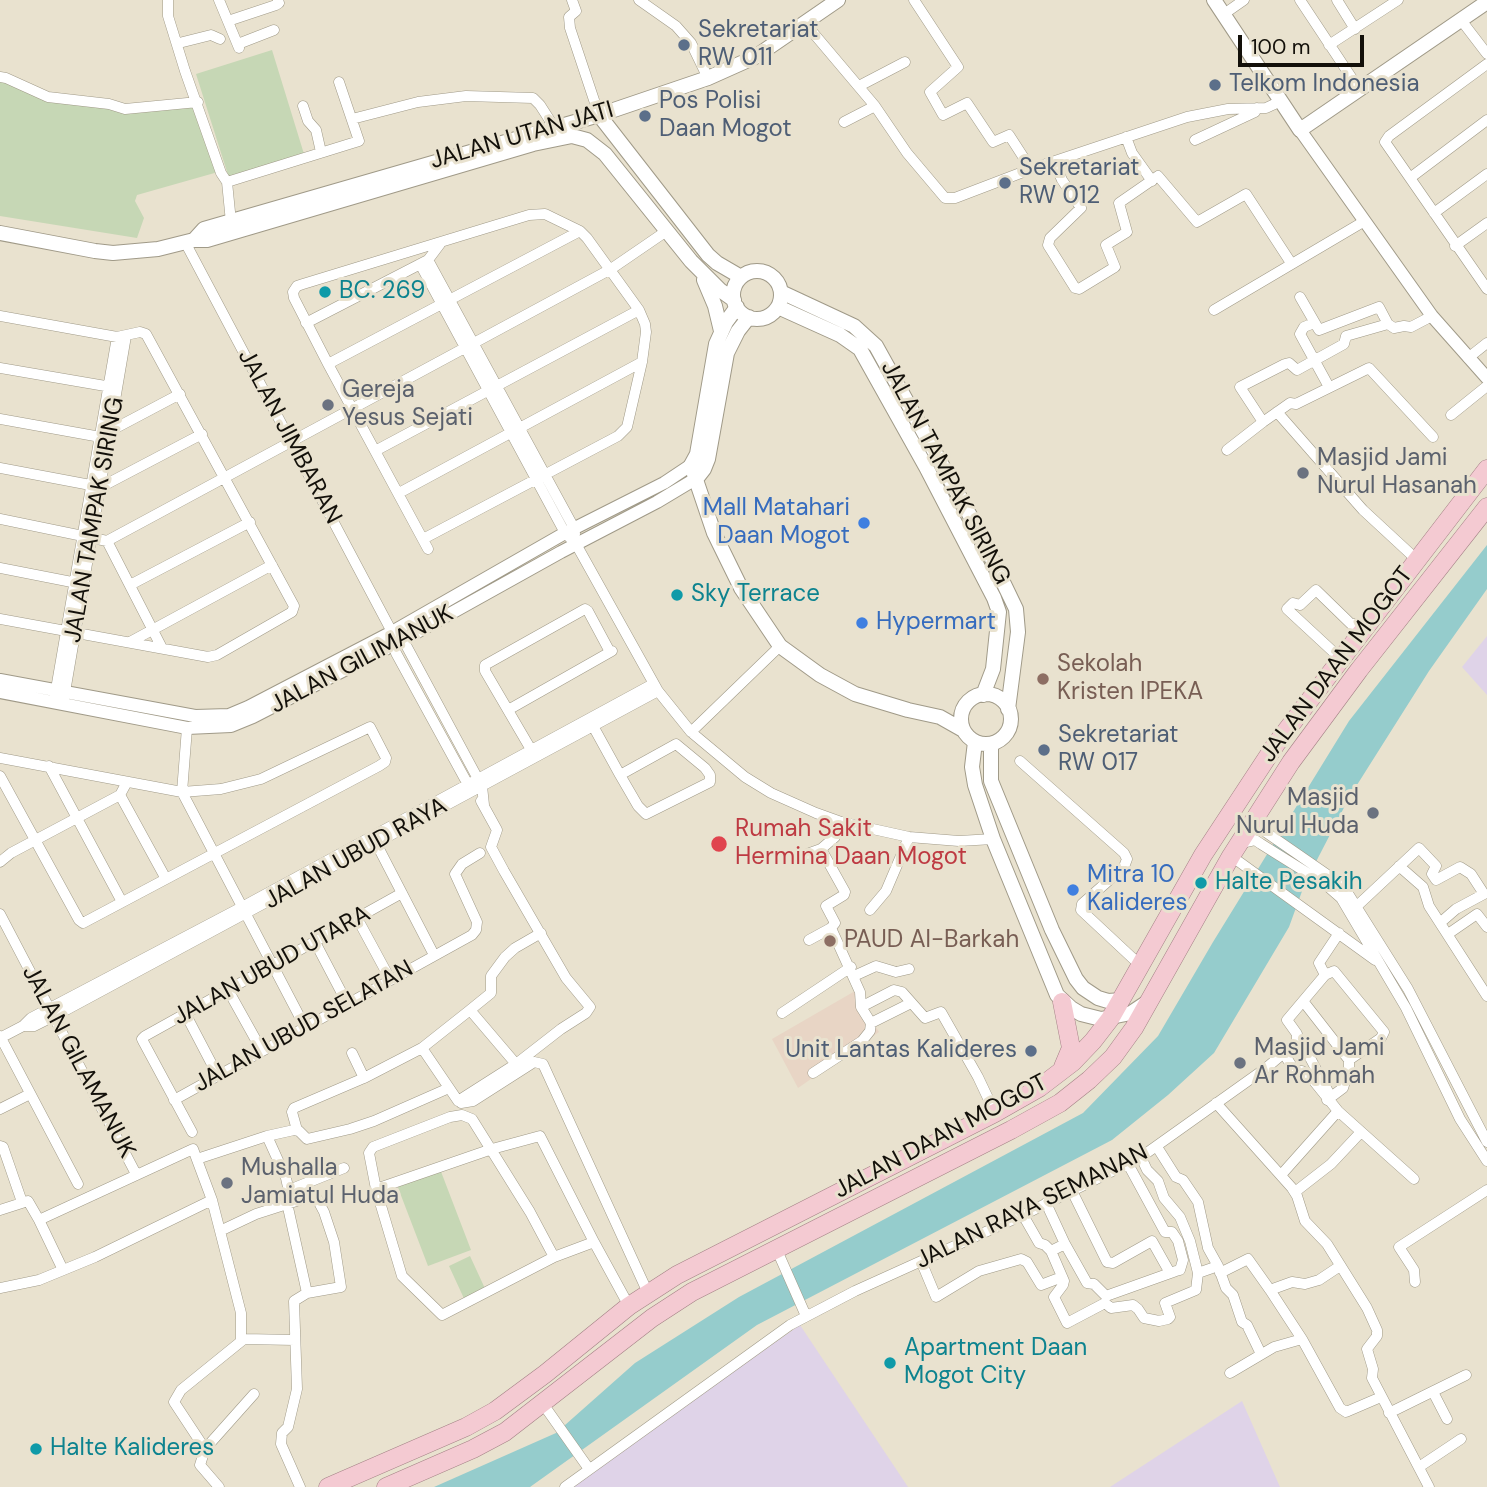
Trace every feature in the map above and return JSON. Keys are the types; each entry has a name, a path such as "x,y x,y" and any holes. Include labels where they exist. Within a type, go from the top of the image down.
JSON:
{"highway":[{"name":"JALAN DAAN MOGOT","path":"328,1487 466,1427 495,1411 629,1306 695,1264 995,1113 1059,1073 1083,1052 1122,1000 1203,855 1276,744 1487,469"},
{"name":"JALAN DAAN MOGOT","path":"386,1487 489,1442 545,1407 634,1332 676,1302 779,1253 888,1192 1011,1130 1076,1091 1113,1057 1125,1042 1260,808 1310,735 1487,507"},
{"path":"1347,687 1339,660 1366,662"},
{"path":"1059,1073 1071,1048 1062,1002"},
{"path":"878,1172 888,1192"}],"main road":[{"name":"JALAN UTAN JATI","path":"232,227 615,110 708,78 755,57 838,0"},
{"path":"1214,0 1224,14 1269,105 1300,130 1487,2"},
{"path":"609,128 609,117 615,110"},
{"path":"599,115 708,255 741,277"},
{"name":"JALAN UTAN JATI","path":"0,233 113,253 158,249 189,241 204,229 232,227 563,136 575,136 589,141 605,154 668,230"},
{"path":"668,230 713,298 721,331"},
{"path":"691,261 720,290 735,303 749,317 767,316 778,307 781,292 776,280 766,272 753,271 741,277 734,292 735,303 714,350 694,472 714,533 741,588 780,646 820,675 855,694 908,710 940,716 963,730 975,742 991,744 999,740 1009,726 1008,709 998,698 983,695 970,700 962,712 963,730"},
{"name":"JALAN TAMPAK SIRING","path":"781,292 854,326 876,346 978,530 1016,609 1018,632 1008,709"},
{"name":"JALAN TAMPAK SIRING","path":"778,307 840,335 860,349 926,467 999,612 993,669 983,695"},
{"path":"694,472 704,470 708,459 727,354 738,331 749,317"},
{"path":"940,716 962,712"},
{"path":"975,742 972,768 975,785 993,839 1032,939 1053,988 1062,1002 1091,1018 1110,1018 1131,1013 1150,999"},
{"path":"991,744 991,781 1052,930 1076,979 1083,988 1098,998 1108,1001 1122,1000"},
{"path":"1032,939 1045,942 1052,930"}],"street":[{"path":"168,0 168,16 185,71 221,173 227,182 232,227"},
{"path":"219,0 238,46 274,30"},
{"path":"228,21 276,5 278,0"},
{"path":"572,0 576,11 569,17 570,28 599,115"},
{"path":"639,0 676,26 691,43 708,78"},
{"path":"914,0 958,67 930,92 943,115 967,103 993,142 1009,135 1031,169"},
{"path":"1224,14 1244,0"},
{"path":"1300,0 1359,89"},
{"path":"1337,0 1355,29"},
{"path":"1329,45 1398,0"},
{"path":"1461,20 1487,54"},
{"path":"804,22 859,86 907,153 945,198 955,198 1031,169 1186,117 1269,105"},
{"path":"178,44 211,35 220,39"},
{"path":"859,86 905,62"},
{"path":"1485,284 1455,246 1386,145 1386,139 1487,64"},
{"path":"0,77 48,97 109,104 125,109 198,102"},
{"path":"227,182 359,141 338,82"},
{"path":"352,119 430,100 466,96 533,98 554,127"},
{"path":"1195,140 1269,105"},
{"path":"303,106 308,121 316,130 321,152"},
{"path":"844,122 875,106"},
{"path":"1409,178 1487,120"},
{"path":"1300,130 1362,223 1430,317 1487,378"},
{"path":"1126,137 1132,153 1152,181"},
{"path":"1054,162 1062,180 1081,208 1050,238 1048,245 1074,288 1080,289 1115,267 1107,245 1127,232 1119,203 1158,176 1197,222 1246,194 1291,262"},
{"path":"1434,213 1487,174"},
{"path":"423,539 623,432 627,427 646,332 639,310 580,231 545,214 537,214 303,284 297,286 293,292 293,298 306,323 428,549"},
{"path":"1214,310 1291,262 1362,223"},
{"path":"1455,246 1487,223"},
{"path":"0,519 107,541 611,269 668,230"},
{"path":"328,364 580,231"},
{"name":"JALAN JIMBARAN","path":"189,241 398,644 480,782 484,805 497,831 491,847 566,978 590,1007 586,1013 516,1064"},
{"path":"306,323 424,262 441,243"},
{"path":"424,262 655,687 691,732 745,777 771,793 841,822 909,837 952,841 993,839"},
{"path":"1300,297 1319,330 1379,307 1388,324 1394,328 1411,327 1430,317"},
{"path":"375,451 639,310"},
{"path":"0,316 122,337 140,332 146,334 294,606 292,612 217,655 208,657 0,620"},
{"path":"1314,323 1304,327 1300,334 1329,387"},
{"path":"1263,422 1240,387 1285,364 1289,363 1297,370 1344,344 1346,336 1388,324"},
{"name":"JALAN TAMPAK SIRING","path":"60,697 108,435 122,337"},
{"path":"1468,358 1487,343"},
{"path":"399,493 642,362"},
{"path":"0,368 114,388"},
{"path":"1227,450 1290,403 1296,404 1369,368 1433,437"},
{"path":"1451,415 1487,387"},
{"path":"0,419 108,435 180,394"},
{"path":"1277,412 1363,510 1416,559"},
{"path":"0,468 97,486 202,434"},
{"name":"JALAN GILIMANUK","path":"0,692 60,697 195,716 229,715 398,644 569,531 664,483 694,472"},
{"name":"JALAN GILIMANUK","path":"0,680 187,727 231,726 398,644 576,544 657,502 694,472"},
{"path":"130,585 250,522"},
{"path":"107,541 162,648"},
{"path":"130,642 272,565"},
{"path":"0,568 80,583"},
{"path":"1339,660 1287,609 1293,603 1300,605 1316,590 1351,624 1366,624"},
{"path":"508,710 611,652 588,611 585,609 485,665 485,671 533,753"},
{"name":"JALAN JIMBARAN","path":"398,644 462,792 484,805"},
{"path":"691,732 780,646"},
{"name":"JALAN UBUD RAYA","path":"533,753 593,726 655,687"},
{"name":"JALAN UBUD RAYA","path":"244,911 655,687"},
{"path":"593,726 620,775 638,806 646,814 710,782 710,775 705,768 676,744 620,775"},
{"path":"187,727 182,792 305,1027"},
{"path":"0,758 182,792 221,789 261,779 370,727 386,758 385,762 84,923 81,922 0,776"},
{"path":"1020,761 1124,853 1127,859 1124,867 1082,904 1081,910 1141,966"},
{"path":"49,766 122,902"},
{"path":"0,862 11,853 120,795 128,782"},
{"name":"JALAN UBUD RAYA","path":"0,1038 23,1026 31,1017 52,1012 376,843 462,792"},
{"path":"120,795 166,879"},
{"path":"1260,808 1260,817 1267,834 1327,881 1340,898 1406,1008 1460,1119 1487,1161"},
{"path":"796,858 821,849 835,837 841,822"},
{"path":"870,910 886,891 909,837"},
{"path":"1381,965 1251,870 1235,850 1255,841 1327,881 1342,886 1408,989 1487,1142"},
{"path":"376,843 434,954"},
{"path":"1357,906 1419,848 1436,866 1432,874 1436,880 1460,867 1471,874 1484,894 1456,909 1441,922"},
{"path":"809,940 835,923 826,906 845,892 821,849"},
{"path":"0,855 11,853"},
{"name":"JALAN UBUD SELATAN","path":"174,1100 472,935 477,922 456,874 462,864 480,853"},
{"path":"1399,866 1423,887 1429,906 1485,990"},
{"name":"JALAN UBUD UTARA","path":"174,1100 142,1039 402,893"},
{"name":"JALAN GILAMANUK","path":"0,914 136,1174"},
{"path":"1448,934 1477,914 1487,927"},
{"path":"357,918 390,979"},
{"path":"813,1073 862,1041 870,1031 871,1023 862,1007 860,992 852,972 831,928"},
{"path":"449,1088 374,1121 307,1139 297,1130 292,1112 294,1108 364,1078 422,1048 491,993 491,975 505,957 541,933"},
{"path":"1325,975 1319,963 1339,933"},
{"path":"315,942 347,1003"},
{"path":"782,1013 852,972 876,966 897,972 909,969"},
{"path":"1329,1098 1308,1054 1302,1044 1297,1042 1297,1034 1287,1020 1325,975 1334,971 1384,1032 1381,1038 1349,1060"},
{"path":"228,990 262,1051"},
{"path":"862,1007 894,990 902,992 925,1018 941,1012 995,1113"},
{"path":"1303,1001 1349,1060 1343,1088 1329,1098"},
{"path":"871,1023 911,1003"},
{"path":"458,1101 516,1064 470,1010"},
{"path":"185,1013 218,1076"},
{"path":"0,1038 78,1184"},
{"name":"JALAN RAYA SEMANAN","path":"565,1487 805,1313 1023,1215 1128,1164 1157,1147 1297,1042"},
{"path":"422,1048 461,1103 472,1101 534,1062 543,1064 648,1293"},
{"path":"352,1054 364,1078"},
{"path":"1284,1054 1296,1071 1309,1075 1338,1111 1413,1179"},
{"path":"0,1109 30,1094"},
{"path":"174,1100 192,1132"},
{"path":"1216,1103 1295,1192 1305,1221 1327,1244 1367,1308 1377,1330 1377,1336 1367,1349 1372,1378 1429,1487"},
{"path":"1280,1175 1338,1111"},
{"path":"554,1257 472,1119 462,1115 450,1117 371,1149 369,1153 376,1189 402,1276 442,1315 554,1257 594,1242"},
{"path":"39,1220 136,1174 195,1154 297,1130"},
{"path":"1295,1192 1331,1164 1361,1132"},
{"path":"267,1136 289,1190 307,1293"},
{"path":"376,1189 492,1149 542,1137 629,1306"},
{"path":"0,1146 3,1147 22,1202"},
{"path":"1157,1147 1176,1177 1183,1180 1198,1202 1208,1248 1226,1288 1233,1295 1241,1322 1247,1325 1261,1354"},
{"path":"195,1154 212,1200 241,1313 241,1341"},
{"path":"1023,1215 1038,1242 1051,1251 1062,1277 1063,1285 1054,1297 1067,1323 1105,1303 1115,1308 1133,1305 1144,1318 1166,1321 1170,1317 1165,1303 1196,1290 1198,1273 1190,1241 1180,1217 1164,1198 1158,1181 1147,1170 1140,1157"},
{"path":"1046,1203 1087,1283 1094,1284 1105,1296 1180,1269 1182,1264 1178,1241 1172,1232 1165,1232 1128,1164"},
{"path":"289,1190 344,1168"},
{"path":"1415,1282 1414,1270 1399,1247 1487,1190"},
{"path":"1072,1191 1107,1262 1113,1263 1153,1241 1170,1273"},
{"path":"220,1231 289,1202 315,1195 334,1242 341,1287 307,1293 294,1301 297,1389 288,1427 282,1433 281,1444 300,1487"},
{"path":"0,1289 39,1280 95,1257 212,1200"},
{"path":"0,1209 22,1202 31,1203 63,1270"},
{"path":"1051,1251 1065,1244"},
{"path":"779,1253 805,1313"},
{"path":"922,1261 936,1297 979,1271 1008,1261 1024,1259 1041,1285 1062,1277"},
{"path":"1198,1273 1219,1270 1248,1259 1302,1339 1340,1408 1346,1412 1381,1397"},
{"path":"1270,1290 1292,1282 1319,1280 1340,1266"},
{"path":"1230,1373 1280,1344 1302,1339"},
{"path":"205,1449 174,1402 181,1390 241,1341 295,1340"},
{"path":"1389,1413 1466,1375"},
{"path":"1433,1392 1447,1419"},
{"path":"219,1487 200,1465 205,1449 254,1394"},
{"path":"545,1407 588,1468"},
{"path":"1419,1467 1461,1439"}],"shaded area":[{"path":"1487,636 1487,695 1462,667"},
{"path":"855,991 879,1032 798,1088 772,1039"},
{"path":"800,1325 908,1487 567,1487"},
{"path":"1242,1401 1280,1487 1110,1487"}],"green space":[{"path":"272,50 304,154 229,178 196,74"},
{"path":"0,80 46,100 130,107 193,102 218,172 137,195 135,201 144,218 137,238 0,216"},
{"path":"440,1169 471,1250 428,1266 397,1185"},
{"path":"470,1256 488,1295 467,1305 449,1266"}],"water":[{"path":"1487,545 1487,589 1429,671 1350,796 1305,883 1289,927 1214,1053 1168,1095 1112,1140 757,1325 530,1487 434,1487 556,1433 635,1363 739,1297 1083,1113 1158,1036 1349,721"}],"place":[{"name":"Sekretariat RW 011","path":"684,45"},
{"name":"Telkom Indonesia","path":"1215,85"},
{"name":"Pos Polisi Daan Mogot","path":"645,116"},
{"name":"Sekretariat RW 012","path":"1005,183"},
{"name":"BC. 269","path":"325,292"},
{"name":"Gereja Yesus Sejati","path":"328,405"},
{"name":"Masjid Jami Nurul Hasanah","path":"1303,473"},
{"name":"Mall Matahari Daan Mogot","path":"864,523"},
{"name":"Sky Terrace","path":"677,595"},
{"name":"Hypermart","path":"862,623"},
{"name":"Sekolah Kristen IPEKA","path":"1043,679"},
{"name":"Sekretariat RW 017","path":"1044,750"},
{"name":"Masjid Nurul Huda","path":"1373,813"},
{"name":"Rumah Sakit Hermina Daan Mogot","path":"719,844"},
{"name":"Halte Pesakih","path":"1201,883"},
{"name":"Mitra 10 Kalideres","path":"1073,890"},
{"name":"PAUD Al-Barkah","path":"830,941"},
{"name":"Unit Lantas Kalideres","path":"1031,1051"},
{"name":"Masjid Jami Ar Rohmah","path":"1240,1063"},
{"name":"Mushalla Jamiatul Huda","path":"227,1183"},
{"name":"Apartment Daan Mogot City","path":"890,1363"},
{"name":"Halte Kalideres","path":"36,1449"}]}
